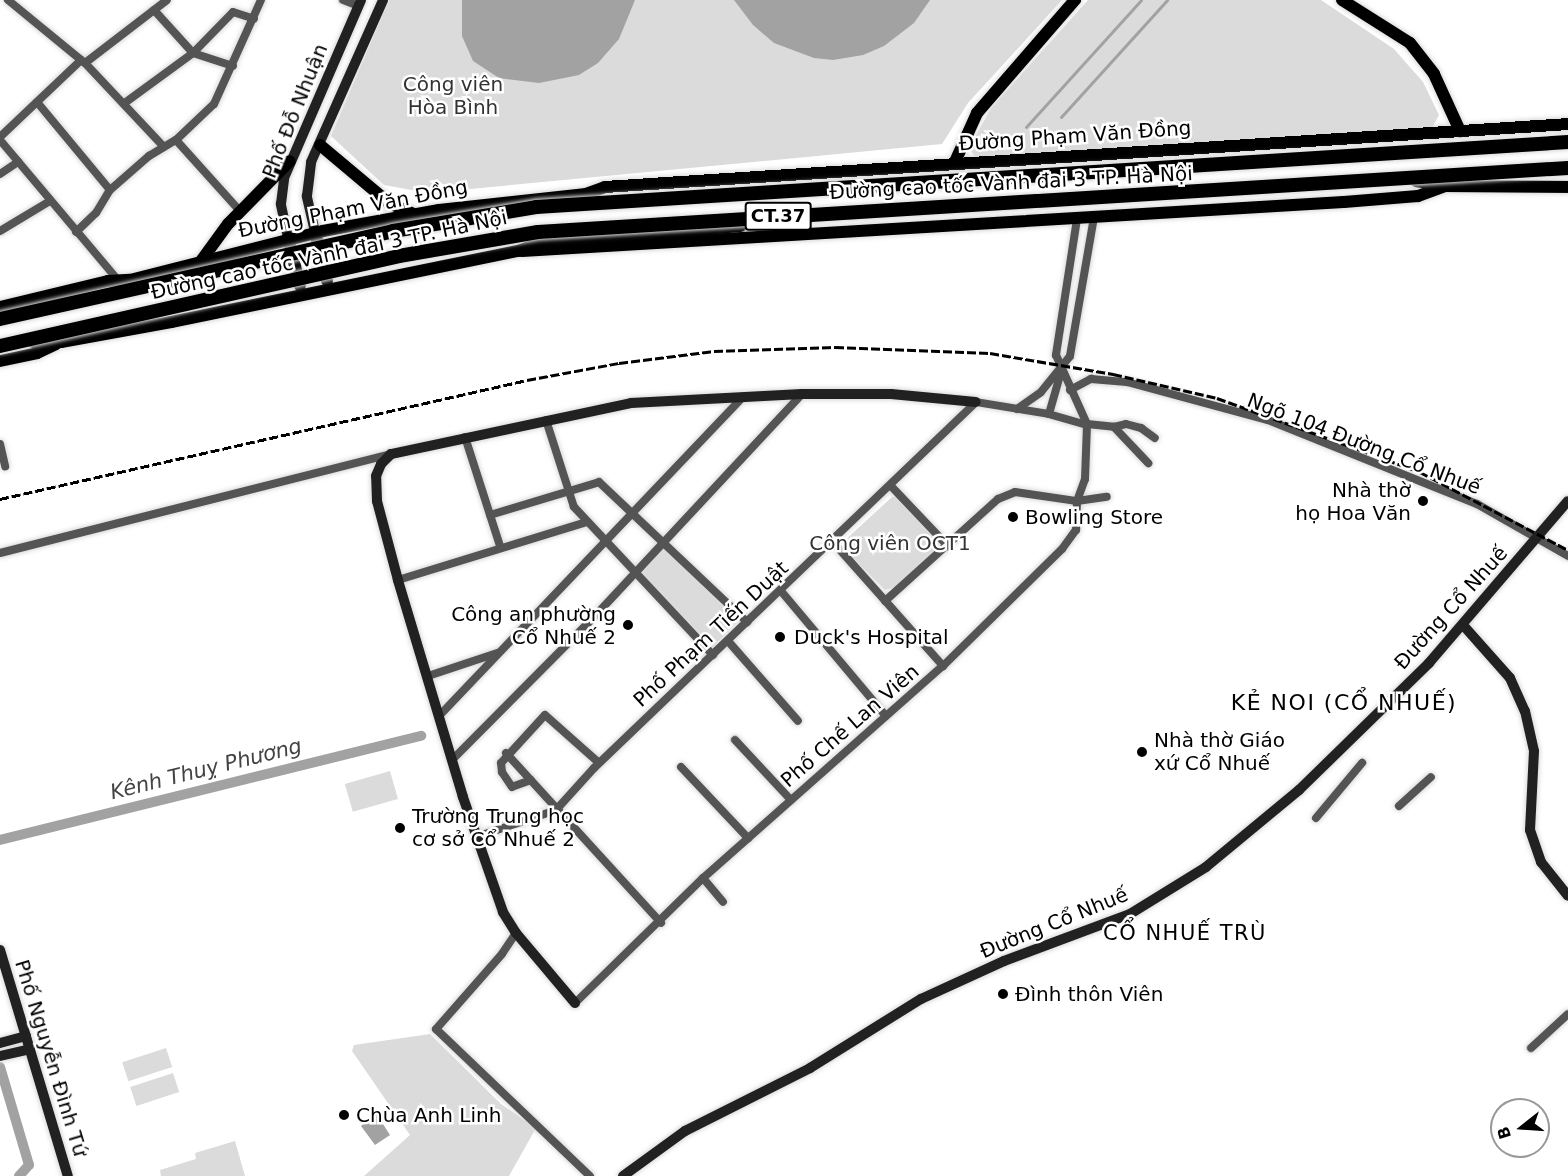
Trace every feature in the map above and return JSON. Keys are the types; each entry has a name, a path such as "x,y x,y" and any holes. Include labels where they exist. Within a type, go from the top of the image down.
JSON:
{"highway":[{"name":"Đường cao tốc Vành đai 3 TP. Hà Nội","path":"0,318 393,231 536,207 1568,142"},
{"name":"Đường cao tốc Vành đai 3 TP. Hà Nội","path":"0,346 399,256 538,232 1568,168"}],"main road":[{"path":"954,164 976,113 1075,0"},
{"path":"1342,0 1410,43 1434,74 1460,131"},
{"name":"Đường Phạm Văn Đồng","path":"0,307 124,280 315,232 415,214 586,194 605,187 1568,124"},
{"name":"Đường Phạm Văn Đồng","path":"586,194 606,199 878,184 1568,137"},
{"path":"320,145 389,203 415,214"},
{"path":"201,261 240,211 290,161"},
{"path":"0,350 34,342 61,342 518,251 539,243 855,216 1417,181 1447,186 1568,187"},
{"path":"518,251 541,252 1418,196 1447,186"},
{"path":"315,232 328,288"},
{"path":"288,238 302,294"},
{"name":"Đường Phạm Văn Đồng","path":"0,318 111,292 124,280"},
{"path":"0,361 37,353 61,342"}],"street":[{"path":"8,0 83,61 126,102 164,147"},
{"path":"124,280 76,232 0,138 83,61 167,0"},
{"path":"76,232 96,213 110,190 176,140 214,104 234,66 261,0"},
{"path":"343,0 360,3"},
{"name":"Phố Đỗ Nhuận","path":"315,232 307,180 383,0"},
{"name":"Phố Đỗ Nhuận","path":"288,238 281,188 290,161 360,3"},
{"path":"154,10 193,54 234,66"},
{"path":"126,102 193,54 233,12 254,19"},
{"path":"37,102 110,190"},
{"path":"176,140 240,211"},
{"path":"0,174 18,162"},
{"path":"0,231 50,201"},
{"path":"1017,409 1041,392 1070,356 1094,218"},
{"path":"1077,219 1056,355 1063,365 1070,390 1087,424"},
{"path":"1049,414 1063,365"},
{"name":"Ngõ 104 Đường Cổ Nhuế","path":"1070,390 1091,379 1126,382 1268,420 1477,504 1568,556"},
{"path":"453,759 663,543 802,394"},
{"path":"0,553 391,454 630,403 802,394 891,394 975,402 1049,414 1087,424 1114,427 1126,424 1141,428 1155,438"},
{"path":"439,716 744,396"},
{"name":"Phố Phạm Tiến Duật","path":"476,837 556,810 599,763 833,542 975,402"},
{"path":"546,420 568,490 586,522 713,655"},
{"name":"Phố Chế Lan Viên","path":"575,1003 661,923 703,878 943,666 1056,556 1076,530 1077,501 1086,480 1087,424"},
{"path":"1114,427 1148,463"},
{"path":"465,437 500,546"},
{"path":"0,444 5,466"},
{"path":"391,454 376,476 377,501 398,580 476,837 503,912 516,933 575,1003"},
{"path":"490,515 598,482 633,512 747,622"},
{"path":"891,486 948,546"},
{"path":"885,601 998,499 1015,492 1077,501 1107,497"},
{"name":"Đường Cổ Nhuế","path":"623,1176 685,1131 810,1068 921,999 1004,961 1092,931 1169,892 1251,833 1299,790 1463,625 1568,501"},
{"path":"398,580 500,546 586,522"},
{"path":"833,542 943,666"},
{"path":"781,591 886,716"},
{"path":"1463,625 1510,678 1525,711 1534,751 1530,830 1541,862 1568,896"},
{"path":"728,641 798,721"},
{"path":"428,676 500,652"},
{"path":"531,780 512,787 507,782 501,763 506,753 545,715 599,763"},
{"path":"735,740 790,800"},
{"path":"506,753 661,923"},
{"path":"1316,818 1362,763"},
{"path":"681,767 748,838"},
{"path":"1399,806 1431,777"},
{"path":"703,878 723,902"},
{"path":"516,933 502,954 436,1029 590,1176"},
{"name":"Phố Nguyễn Đình Tứ","path":"0,950 68,1176"},
{"path":"1532,1048 1568,1014"},
{"path":"2,1042 26,1036"},
{"path":"3,1055 30,1049"}],"green space":[{"name":"Công viên Hòa Bình","path":"389,0 1062,0 968,103 942,144 428,193 384,185 331,136"},
{"path":"1088,0 1321,0 1394,49 1423,82 1439,115 1432,128 975,157 971,151 973,141 991,108"},
{"name":"Công viên OCT1","path":"892,497 897,497 938,543 937,550 898,586 885,590 844,549 843,542"},
{"path":"664,547 738,621 713,647 639,572"},
{"path":"390,771 398,799 353,812 345,784"},
{"path":"430,1034 501,1104 536,1128 509,1176 364,1176 410,1135 352,1051 354,1045"},
{"path":"166,1048 172,1067 128,1081 122,1062"},
{"path":"173,1073 179,1092 136,1106 130,1087"},
{"path":"235,1141 245,1176 161,1176 160,1170 196,1159 195,1153"}],"shaded area":[{"path":"462,0 635,0 619,39 598,63 579,75 539,83 499,78 473,61 462,36"},
{"path":"734,0 930,0 914,23 884,46 863,55 833,60 814,58 774,43 753,25"},
{"path":"376,1113 390,1135 375,1145 361,1126"}],"waterway":[{"path":"1026,127 1141,0"},
{"path":"1061,117 1167,0"},
{"name":"Kênh Thuỵ Phương","path":"0,840 421,736"},
{"name":"Kênh Thuỵ Phương","path":"0,1067 29,1165 19,1176"}],"railway":[{"path":"0,499 527,380 619,363 714,351 835,347 990,353 1113,374 1217,398 1420,472 1568,550"}],"place":[{"name":"Nhà thờ họ Hoa Văn","path":"1423,501"},
{"name":"Bowling Store","path":"1013,517"},
{"name":"Công an phường Cổ Nhuế 2","path":"628,625"},
{"name":"Duck's Hospital","path":"780,637"},
{"name":"Nhà thờ Giáo xứ Cổ Nhuế","path":"1142,752"},
{"name":"Trường Trung học cơ sở Cổ Nhuế 2","path":"400,828"},
{"name":"Đình thôn Viên","path":"1003,994"},
{"name":"Chùa Anh Linh","path":"344,1115"}],"district":[{"name":"KẺ NOI (CỔ NHUẾ)","path":"1344,703"},
{"name":"CỔ NHUẾ TRÙ","path":"1185,933"}]}
